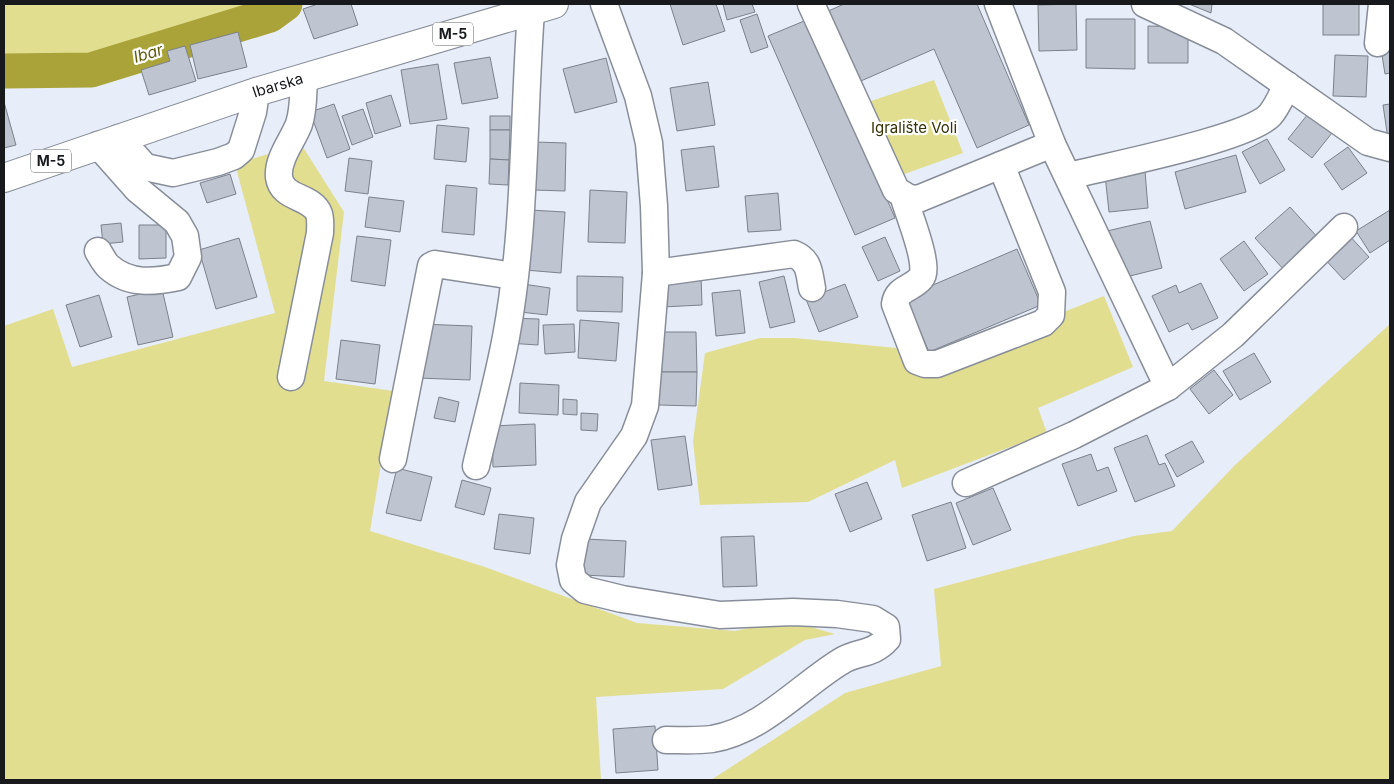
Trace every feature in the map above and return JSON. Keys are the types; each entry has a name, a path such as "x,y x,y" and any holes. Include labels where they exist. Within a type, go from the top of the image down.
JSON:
{"main road":[{"name":"Ibarska","path":"4,178 256,92 543,8"}],"street":[{"path":"604,4 638,96 649,143 654,206 656,273 645,406 634,436 588,502 575,539 570,565 573,580 585,590 720,615 793,612 837,614 873,619 886,627 887,639 879,648 842,660 779,708 742,730 712,739 666,740"},
{"path":"810,4 896,190 903,195 918,199 1052,144"},
{"path":"998,4 1052,144 1069,176 1168,387"},
{"path":"1145,4 1224,41 1368,142 1390,148"},
{"path":"1378,44 1382,4"},
{"path":"476,466 506,336 514,276 526,142 526,80 543,8"},
{"path":"291,377 320,233 319,214 314,205 291,195 281,185 279,176 282,162 299,122 304,78"},
{"path":"1069,176 1215,140 1251,128 1269,116 1287,85"},
{"path":"109,142 145,167 172,173 218,162 234,156 240,150 253,112 256,92"},
{"path":"98,251 109,267 132,279 156,282 178,277 188,256 185,236 176,222 137,189 109,142"},
{"path":"903,195 923,258 924,273 921,278 900,292 895,304 917,361 925,364 937,364 1044,324 1051,315 1052,292 1001,165"},
{"path":"966,483 1074,435 1168,387 1233,335 1344,227"},
{"path":"656,273 794,254 802,258 808,265 812,288"},
{"path":"393,459 431,266 435,264 514,276"}],"green space":[{"path":"4,4 272,4 91,57 4,59"},
{"name":"Igralište Voli","path":"934,80 963,153 896,177 865,103"},
{"path":"301,144 344,212 324,381 393,391 370,531 485,567 637,623 735,631 786,620 835,634 805,640 723,689 596,697 601,780 4,780 4,326 53,309 72,367 275,313 235,164"},
{"path":"1104,296 1133,367 1038,408 1047,433 902,488 895,460 808,502 700,505 693,441 705,353 760,338 795,338 896,348 911,373"},
{"path":"1390,324 1390,780 711,780 845,693 941,666 934,589 1134,536 1172,531 1235,465"}],"building":[{"path":"318,4 351,4 358,25 314,39 303,9"},
{"path":"670,4 716,4 725,31 683,45"},
{"path":"723,4 752,4 755,12 727,20"},
{"path":"844,4 977,4 1029,125 977,148 934,49 854,84 824,13"},
{"path":"1076,4 1077,50 1039,51 1038,5"},
{"path":"1189,4 1212,4 1211,13"},
{"path":"1323,4 1359,4 1359,35 1323,35"},
{"path":"757,14 768,47 751,53 740,20"},
{"path":"809,19 895,218 855,235 768,36"},
{"path":"1086,19 1135,19 1135,69 1086,68"},
{"path":"1148,26 1188,27 1188,63 1148,63"},
{"path":"238,32 247,67 198,79 190,45"},
{"path":"1390,35 1390,73 1385,74 1379,36"},
{"path":"185,46 196,81 149,95 141,70 170,61 167,51"},
{"path":"1335,55 1368,56 1366,97 1333,96"},
{"path":"490,57 498,98 462,104 454,63"},
{"path":"606,58 617,102 575,113 563,69"},
{"path":"438,64 447,119 410,124 401,70"},
{"path":"708,82 715,125 677,131 670,88"},
{"path":"391,95 401,126 375,134 366,103"},
{"path":"4,102 16,145 4,148"},
{"path":"334,104 350,149 327,158 310,112"},
{"path":"1390,104 1390,139 1388,139 1383,105"},
{"path":"363,109 373,137 352,145 342,116"},
{"path":"1308,114 1332,133 1312,158 1288,139"},
{"path":"490,116 510,116 510,130 490,130"},
{"path":"437,125 469,128 466,162 434,159"},
{"path":"490,130 510,130 509,160 490,159"},
{"path":"1267,139 1285,170 1260,184 1242,152"},
{"path":"535,142 566,143 565,191 534,190"},
{"path":"714,146 719,187 686,191 681,150"},
{"path":"1348,147 1367,173 1342,190 1324,164"},
{"path":"1236,155 1246,192 1185,209 1175,172"},
{"path":"349,158 372,161 368,194 345,191"},
{"path":"490,159 509,160 508,185 489,184"},
{"path":"1145,171 1148,208 1109,212 1105,175"},
{"path":"230,174 236,194 207,203 200,183"},
{"path":"446,185 477,188 474,235 442,232"},
{"path":"590,190 627,192 625,243 588,242"},
{"path":"778,193 781,230 748,232 745,196"},
{"path":"369,197 404,201 400,232 365,227"},
{"path":"1290,207 1320,240 1285,271 1255,238"},
{"path":"530,210 565,212 561,273 525,270"},
{"path":"1390,210 1390,240 1370,253 1356,231"},
{"path":"1150,221 1162,268 1118,279 1107,231"},
{"path":"121,223 123,242 103,244 101,225"},
{"path":"139,225 166,225 166,258 139,259"},
{"path":"1347,233 1369,257 1344,280 1322,256"},
{"path":"357,236 391,240 385,286 351,281"},
{"path":"885,237 900,271 878,281 862,247"},
{"path":"239,238 257,297 216,309 199,250"},
{"path":"1244,241 1268,274 1244,291 1220,259"},
{"path":"1017,249 1041,305 929,352 905,297"},
{"path":"701,275 702,305 662,307 661,276"},
{"path":"577,276 623,277 622,312 577,311"},
{"path":"784,276 795,322 770,328 759,282"},
{"path":"1201,283 1218,318 1192,330 1188,323 1169,332 1152,296 1176,285 1179,293"},
{"path":"523,284 550,288 547,315 520,312"},
{"path":"845,284 858,317 819,332 806,299"},
{"path":"162,289 173,337 138,345 127,297"},
{"path":"740,290 745,333 716,336 712,293"},
{"path":"99,295 112,337 80,347 66,305"},
{"path":"509,318 539,319 538,345 507,343"},
{"path":"580,320 619,323 616,361 578,358"},
{"path":"420,324 472,326 470,380 418,378"},
{"path":"574,324 575,352 545,354 543,325"},
{"path":"660,332 696,332 697,372 659,372"},
{"path":"341,340 380,345 375,384 336,379"},
{"path":"1254,353 1271,382 1240,400 1223,371"},
{"path":"1214,370 1233,395 1209,414 1190,389"},
{"path":"659,372 697,372 696,406 659,405"},
{"path":"520,383 559,385 558,415 519,413"},
{"path":"439,397 459,402 455,422 434,418"},
{"path":"563,399 577,400 577,415 563,414"},
{"path":"581,413 598,414 597,431 581,430"},
{"path":"535,424 536,465 493,467 492,426"},
{"path":"1147,435 1159,465 1165,463 1175,486 1135,502 1114,448"},
{"path":"685,436 692,485 658,490 651,440"},
{"path":"1192,441 1204,462 1177,477 1165,455"},
{"path":"1091,454 1097,471 1108,467 1117,491 1078,506 1062,464"},
{"path":"397,468 432,477 421,521 386,513"},
{"path":"462,480 491,488 484,515 455,507"},
{"path":"867,482 882,519 850,532 835,494"},
{"path":"993,488 1011,530 973,545 956,503"},
{"path":"951,502 966,548 927,561 912,515"},
{"path":"499,514 534,518 530,554 494,549"},
{"path":"754,536 757,586 723,587 721,537"},
{"path":"585,539 626,541 624,577 583,575"},
{"path":"655,726 658,770 616,773 613,729"}],"waterway":[{"name":"Ibar","path":"4,71 91,70 270,15 285,4"}]}
